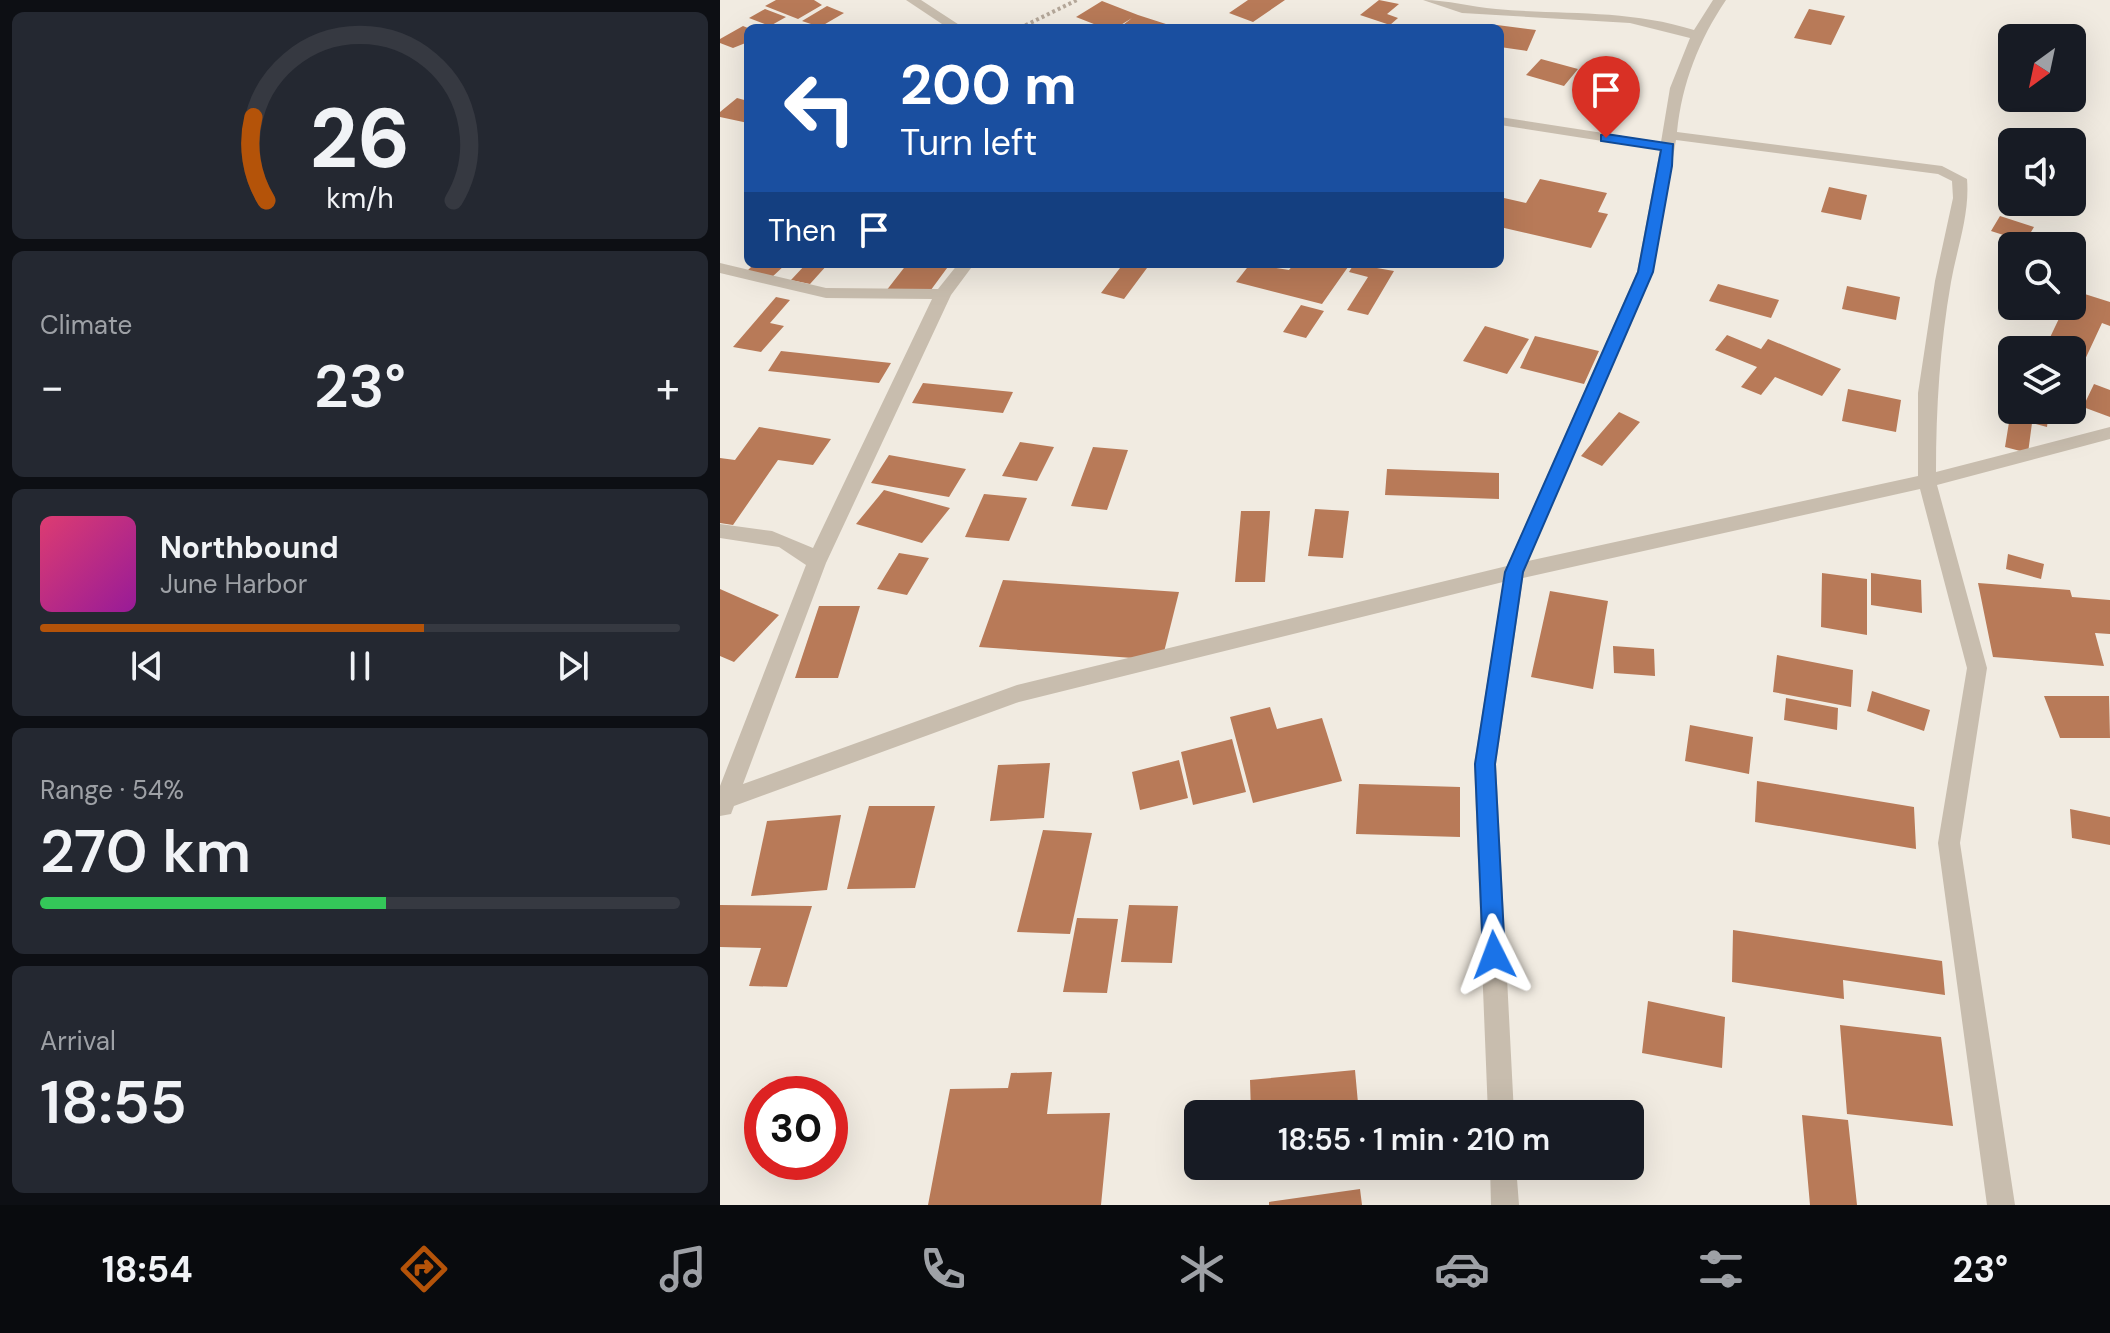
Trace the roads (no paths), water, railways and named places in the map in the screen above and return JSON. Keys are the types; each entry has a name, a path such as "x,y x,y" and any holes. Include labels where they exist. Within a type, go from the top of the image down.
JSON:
{"street":[{"path":"912,0 951,24"},
{"path":"1429,0 1481,13 1589,11 1634,14 1671,22 1695,35"},
{"path":"1500,1100 1485,764 1514,572 1645,272 1683,66 1695,35 1720,0"},
{"path":"1504,121 1942,170 1959,179 1961,198 1943,281 1927,393 1927,481 1977,668 1949,843 2001,1205"},
{"path":"720,268 826,293 943,294"},
{"path":"722,805 816,563 943,294 963,268"},
{"path":"722,805 1017,694 1514,572 1861,498 2110,433"},
{"path":"720,531 773,538 806,550 816,563"},
{"path":"1504,1180 1505,1205"}]}
